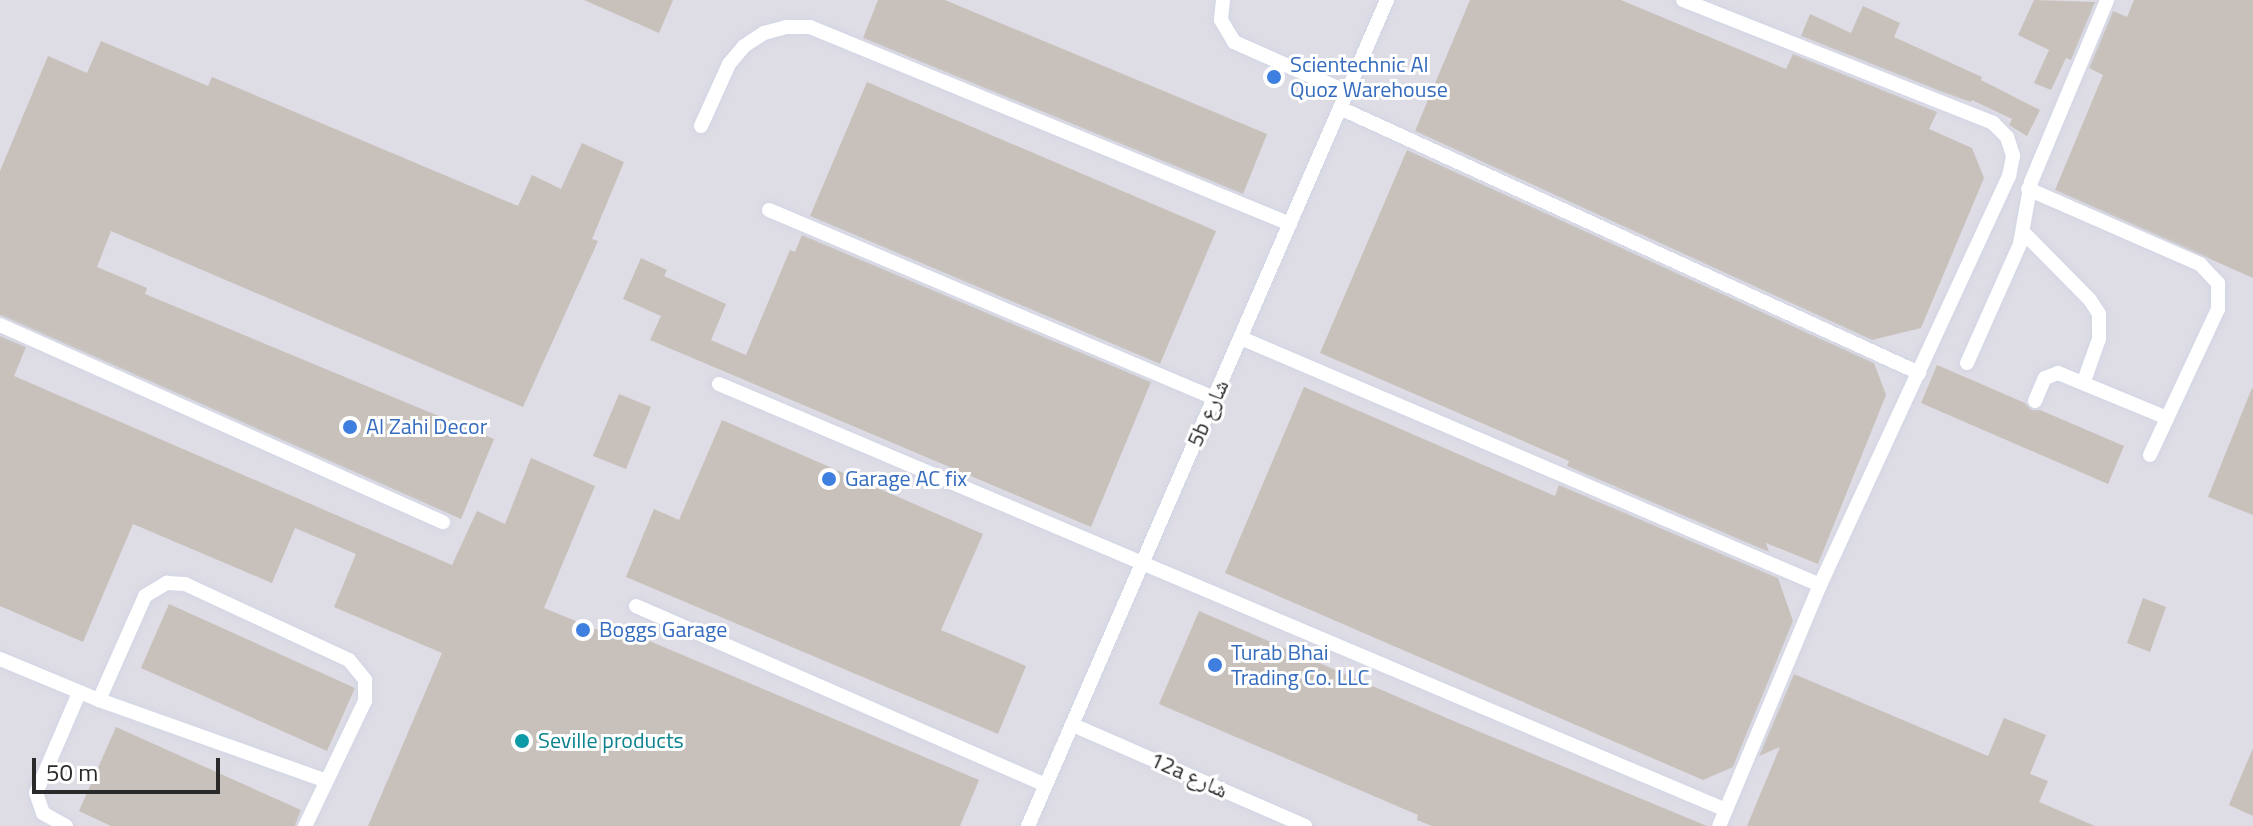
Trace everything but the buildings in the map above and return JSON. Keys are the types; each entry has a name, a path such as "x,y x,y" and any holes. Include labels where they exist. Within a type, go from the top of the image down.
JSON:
{"lane":[{"path":"1223,0 1221,20 1234,42 1347,92"},
{"name":"5b شارع","path":"1028,826 1387,0"},
{"path":"1683,0 1993,123 2007,137 2013,156 2009,176 1820,585 1719,826"},
{"path":"1967,363 2024,233 2028,189 2107,0"},
{"path":"701,126 729,64 744,46 764,33 787,27 810,27 1290,224"},
{"path":"1340,108 1919,373"},
{"path":"2028,189 2200,264 2214,275 2220,292 2218,309 2150,455"},
{"path":"769,210 1215,398"},
{"path":"2024,233 2090,300 2099,314 2099,339 2084,381"},
{"path":"0,325 443,522"},
{"path":"1241,338 1820,585"},
{"path":"2035,401 2041,384 2051,374 2058,373 2084,381 2167,418"},
{"path":"719,384 1144,561 1726,810"},
{"path":"99,700 145,596 167,583 185,584 349,660 361,672 367,691 365,701 305,826"},
{"path":"636,606 1045,785"},
{"path":"0,659 79,693 326,781"},
{"path":"66,826 43,813 36,793 79,693"},
{"name":"12a شارع","path":"1073,725 1305,826"}],"shaded area":[{"path":"0,0 2253,0 2253,826 0,826"}],"place":[{"name":"Scientechnic Al Quoz Warehouse","path":"1274,77"},
{"name":"Al Zahi Decor","path":"350,427"},
{"name":"Garage AC fix","path":"829,479"},
{"name":"Boggs Garage","path":"583,630"},
{"name":"Turab Bhai Trading Co. LLC","path":"1215,665"},
{"name":"Seville products","path":"522,741"}]}
